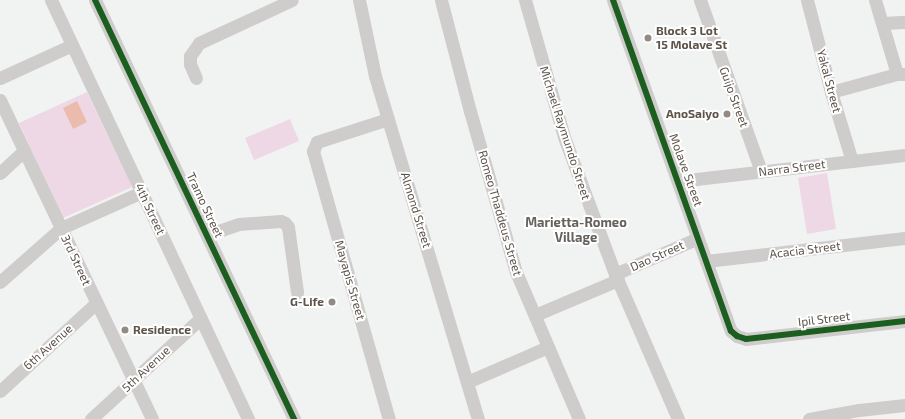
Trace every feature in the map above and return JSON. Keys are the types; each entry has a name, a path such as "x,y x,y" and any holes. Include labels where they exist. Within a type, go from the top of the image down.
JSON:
{"street":[{"name":"4th Street","path":"52,0 248,419"},
{"name":"Tramo Street","path":"95,0 294,419"},
{"path":"196,78 190,64 190,56 199,43 292,0"},
{"name":"Almond Street","path":"359,0 375,76 478,419"},
{"name":"Romeo Thaddeus Street","path":"442,0 470,111 516,272 579,419"},
{"name":"Michael Raymundo Street","path":"525,0 564,137 616,277 678,419"},
{"name":"Molave Street","path":"613,0 731,331 737,336 746,339"},
{"name":"Guijo Street","path":"700,0 761,171"},
{"name":"Yakal Street","path":"807,0 831,92 852,161"},
{"path":"831,92 901,74 875,0"},
{"path":"883,22 905,22"},
{"path":"0,78 72,45"},
{"name":"3rd Street","path":"0,100 152,419"},
{"name":"Mayapis Street","path":"388,119 317,142 313,151 389,419"},
{"path":"0,173 24,152"},
{"name":"Narra Street","path":"678,181 905,156"},
{"path":"0,282 61,228 142,192"},
{"path":"207,235 239,224 281,221 285,223 288,227 297,292"},
{"name":"Dao Street","path":"535,315 698,238"},
{"name":"Acacia Street","path":"706,261 905,238"},
{"name":"6th Avenue","path":"0,391 96,303"},
{"name":"5th Avenue","path":"91,419 201,318"},
{"name":"Ipil Street","path":"746,339 905,321"},
{"path":"467,382 548,347"},
{"path":"809,419 861,414 905,405"}],"shaded area":[{"path":"87,92 132,187 63,218 19,123"},
{"path":"77,101 87,122 73,129 63,108"},
{"path":"290,119 299,141 254,160 245,138"},
{"path":"827,173 836,229 807,234 798,178"}],"cycle path":[{"path":"95,0 294,419"},
{"path":"613,0 731,331 737,336 746,339 905,321"}],"place":[{"name":"Block 3 Lot 15 Molave St","path":"648,38"},
{"name":"AnoSaiyo","path":"727,114"},
{"name":"G-Life","path":"332,302"},
{"name":"Residence","path":"125,330"}],"district":[{"name":"Marietta-Romeo Village","path":"576,230"}]}
